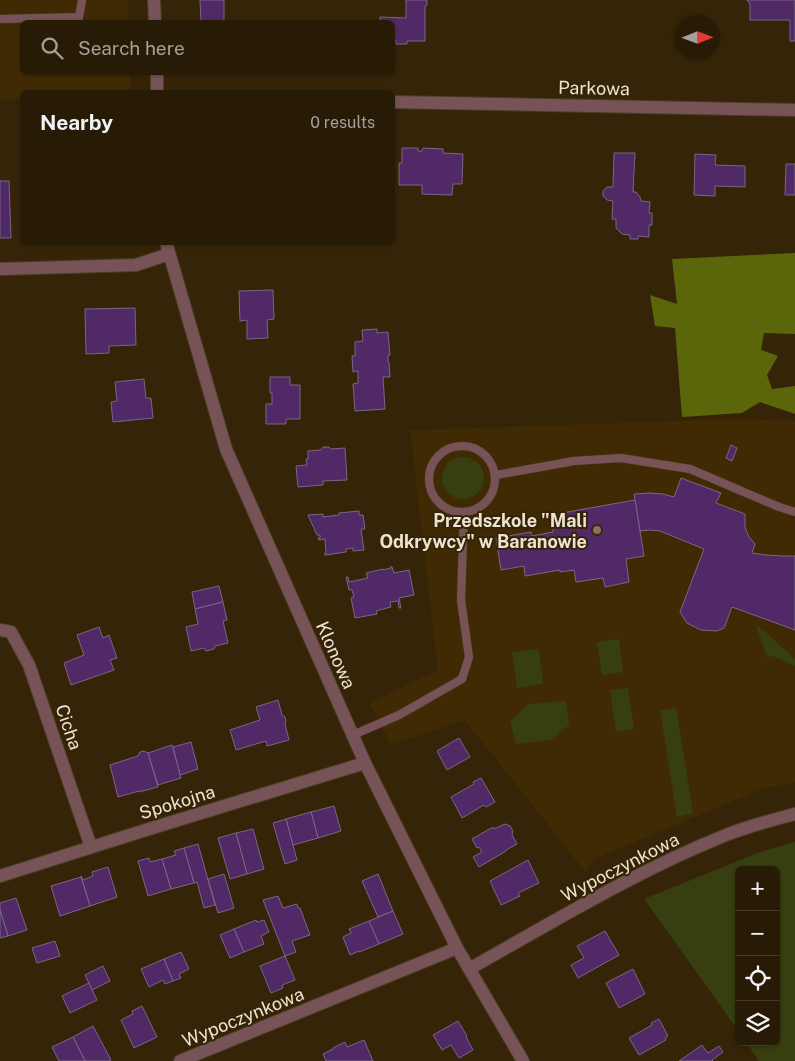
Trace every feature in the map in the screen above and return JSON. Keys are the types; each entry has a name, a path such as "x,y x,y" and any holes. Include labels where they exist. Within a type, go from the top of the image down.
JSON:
{"street":[{"path":"154,0 155,20"},
{"path":"156,75 157,90"},
{"name":"Parkowa","path":"395,102 795,110"},
{"path":"0,270 136,265 168,248"},
{"name":"Klonowa","path":"168,248 226,449 364,763 457,948 523,1061"},
{"name":"Cicha","path":"0,630 11,632 29,665 91,847"},
{"name":"Spokojna","path":"0,876 364,763"},
{"name":"Wypoczynkowa","path":"469,969 640,874 726,835 795,814"},
{"name":"Wypoczynkowa","path":"180,1061 457,948"}],"lane":[{"path":"0,19 80,17 82,0"},
{"path":"455,446 472,447 486,455 496,475 495,486 491,496 484,504 474,510 464,512 453,511 443,506 431,489 429,478 431,467 437,458 445,450 455,446"},
{"path":"496,475 574,461 621,458 690,469 795,512"},
{"path":"353,735 399,714 462,679 469,657 461,600 464,512"}],"shaded area":[{"path":"0,0 128,0 129,20 20,20 20,75 130,75 131,90 20,90 20,99 0,100"},
{"path":"739,419 795,421 795,782 762,789 594,859 586,873 465,720 391,745 370,704 438,670 410,430"}],"green space":[{"path":"795,253 795,334 764,333 761,350 778,356 767,375 772,389 795,386 795,414 760,402 742,413 682,417 675,328 655,326 650,295 677,304 672,259"},
{"path":"463,457 478,463 484,478 478,493 463,499 448,493 442,478 448,463"},
{"path":"756,625 795,659 795,666 773,656 767,657"},
{"path":"619,639 623,672 602,675 597,642"},
{"path":"539,649 543,684 517,688 512,652"},
{"path":"628,688 634,729 616,732 610,690"},
{"path":"566,701 569,725 551,740 516,744 510,721 529,704"},
{"path":"676,708 693,813 677,817 660,710"},
{"path":"795,842 795,1061 759,1061 749,1046 780,1046 780,866 735,866 735,1026 644,899 760,852"}],"building":[{"path":"200,0 224,0 224,20 201,20"},
{"path":"406,0 427,0 427,5 425,6 425,41 407,41 407,44 396,44 395,20 380,20 380,17 406,18"},
{"path":"747,0 795,0 795,41 790,41 790,20 750,20 750,4"},
{"path":"402,148 418,148 418,151 422,151 423,148 443,149 443,153 463,154 462,184 453,184 452,195 422,194 422,185 399,185 399,163 402,163"},
{"path":"614,153 635,153 633,192 636,192 641,201 650,202 649,213 652,213 652,225 649,225 649,237 638,236 638,239 630,239 630,235 622,234 616,228 616,219 612,219 613,201 607,200 603,196 603,191 607,187 613,187"},
{"path":"695,154 716,155 715,165 745,166 745,187 715,186 715,196 694,195"},
{"path":"786,164 795,164 795,195 785,195"},
{"path":"0,181 9,181 11,238 0,238"},
{"path":"273,290 274,319 267,320 268,338 247,339 247,320 240,321 239,291"},
{"path":"135,308 136,345 109,346 109,353 86,354 85,309"},
{"path":"377,329 377,333 388,332 390,377 383,377 385,409 355,411 353,384 358,383 358,371 353,372 352,356 355,356 355,342 363,341 362,330"},
{"path":"270,377 290,377 290,385 300,385 300,419 286,419 286,424 266,424 266,404 272,404"},
{"path":"144,379 146,398 151,398 153,418 113,422 111,402 117,401 115,382"},
{"path":"731,445 737,448 732,461 726,458"},
{"path":"323,447 331,449 345,448 347,480 323,481 323,485 298,487 296,466 307,465 308,451 321,450"},
{"path":"681,478 721,493 716,503 745,514 745,528 755,544 752,553 795,556 795,630 732,607 724,628 717,631 701,630 687,623 680,612 704,549 660,531 640,531 634,494 650,493 674,497"},
{"path":"635,500 644,556 626,559 629,582 605,587 603,578 576,582 574,570 560,572 560,570 525,576 524,566 501,570 496,538 531,532 532,536 553,532 553,524 556,517 562,513"},
{"path":"359,511 359,515 363,515 365,529 361,529 364,550 353,551 353,548 346,549 346,552 325,555 325,539 319,540 320,535 317,535 308,515 323,514 323,517"},
{"path":"392,567 394,573 409,570 414,595 399,598 401,608 399,608 398,601 390,602 391,607 376,611 377,614 355,618 351,598 354,597 352,590 349,590 346,577 348,577 349,582 368,578 366,573"},
{"path":"219,586 223,602 195,609 192,592"},
{"path":"223,602 227,620 223,621 228,643 215,646 214,649 206,651 204,648 191,651 186,627 198,624 195,609"},
{"path":"99,627 103,638 109,635 117,658 110,660 114,670 71,685 64,663 84,655 77,635"},
{"path":"278,700 282,715 285,717 289,740 267,746 266,741 236,750 230,730 260,720 256,707"},
{"path":"459,738 470,757 447,770 437,751"},
{"path":"191,742 198,769 180,775 173,747"},
{"path":"172,745 181,778 158,785 148,753"},
{"path":"140,752 148,753 158,787 118,797 110,765 138,756"},
{"path":"481,778 495,802 486,807 484,805 462,818 451,797"},
{"path":"334,806 341,831 318,838 311,812"},
{"path":"311,812 318,838 293,845 286,819"},
{"path":"286,819 297,860 285,864 273,823"},
{"path":"505,824 510,826 513,831 512,835 517,844 479,867 473,857 482,852 479,847 477,848 472,839 493,827 494,829"},
{"path":"253,829 264,869 247,874 236,833"},
{"path":"236,833 247,874 230,879 218,838"},
{"path":"198,844 215,905 204,908 197,882 194,883 184,848"},
{"path":"184,848 194,883 171,889 162,859 176,855 174,851"},
{"path":"149,858 150,862 162,859 171,889 148,896 138,861"},
{"path":"528,860 539,883 518,893 520,896 501,905 490,881"},
{"path":"108,867 117,897 90,906 81,876 83,880 93,876 92,872"},
{"path":"224,874 234,908 218,913 208,879"},
{"path":"378,874 393,911 378,917 362,881"},
{"path":"81,877 90,906 60,916 51,886"},
{"path":"278,896 283,908 297,904 310,935 292,941 296,952 285,956 263,900"},
{"path":"16,898 27,930 8,936 0,910 0,903"},
{"path":"0,910 8,936 0,938"},
{"path":"393,911 403,934 379,944 369,921"},
{"path":"256,920 257,922 264,920 269,932 261,936 264,944 244,952 234,929"},
{"path":"369,921 379,944 350,955 343,937 351,933 349,929"},
{"path":"234,929 244,952 230,958 220,935"},
{"path":"605,931 619,955 578,978 571,965 584,958 577,946"},
{"path":"55,941 60,956 37,963 32,948"},
{"path":"181,952 189,969 179,974 181,978 173,981 164,959"},
{"path":"285,956 295,980 282,985 283,988 271,993 260,966"},
{"path":"164,959 173,981 165,984 163,980 149,987 141,969"},
{"path":"103,966 110,981 92,990 85,975"},
{"path":"633,969 645,994 619,1008 606,983"},
{"path":"89,983 97,1000 70,1013 62,996"},
{"path":"142,1006 157,1037 134,1048 121,1020 133,1014 132,1011"},
{"path":"659,1019 668,1036 665,1038 666,1040 639,1055 629,1038"},
{"path":"458,1021 473,1050 459,1058 451,1045 442,1050 433,1035"},
{"path":"93,1026 111,1060 109,1061 85,1061 73,1037"},
{"path":"73,1037 85,1061 59,1061 52,1047"},
{"path":"364,1040 373,1061 326,1061 323,1054 333,1048 345,1042 347,1047"},
{"path":"702,1045 708,1053 719,1046 723,1052 713,1061 679,1061"}],"place":[{"name":"Przedszkole \"Mali Odkrywcy\" w Baranowie","path":"597,530"}]}
